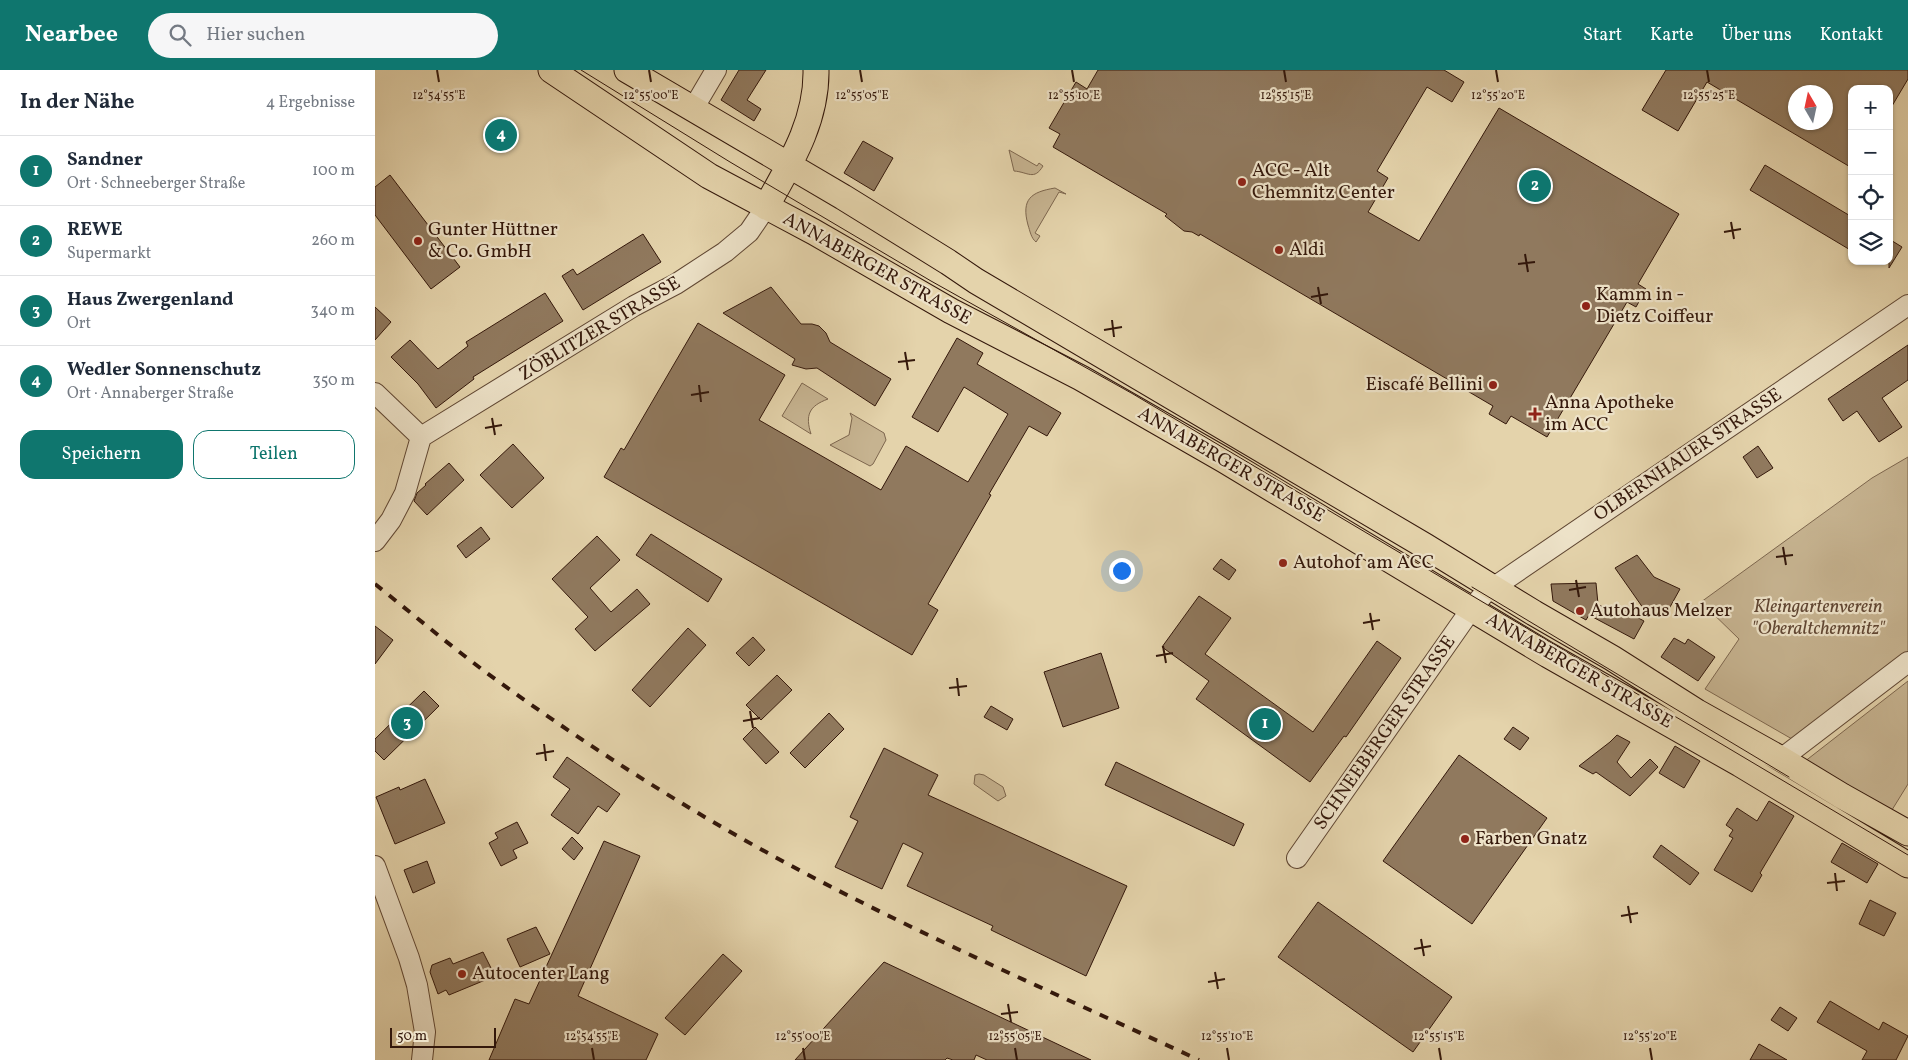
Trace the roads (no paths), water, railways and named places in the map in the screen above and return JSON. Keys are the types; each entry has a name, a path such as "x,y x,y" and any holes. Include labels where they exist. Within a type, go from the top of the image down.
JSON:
{"main road":[{"name":"ANNABERGER STRASSE","path":"551,70 709,176 814,232 951,311 1081,378 1224,460 1483,597 1612,658 1697,712 1781,758 1842,796 1908,833"},
{"name":"ANNABERGER STRASSE","path":"627,70 789,165 949,262 976,281 1246,439 1483,597 1548,656 1740,764 1908,865"},
{"path":"766,207 807,127 814,102 816,70"}],"street":[{"path":"693,109 716,70"},
{"name":"ZÖBLITZER STRASSE","path":"421,437 634,306 676,284 725,252 749,232 766,207"},
{"name":"OLBERNHAUER STRASSE","path":"1483,597 1908,306"},
{"path":"375,393 421,437 405,492 391,520 375,541"},
{"name":"SCHNEEBERGER STRASSE","path":"1297,858 1483,597"},
{"path":"1781,758 1908,662"},
{"path":"375,866 417,985 425,1032 422,1060"}],"tram line":[{"path":"581,70 730,162 931,281 1133,394 1908,855"},
{"path":"1472,587 1789,777"}],"railway":[{"path":"375,584 465,656 529,703 632,773 739,837 827,885 932,937 1199,1060"}],"place":[{"name":"Wedler Sonnenschutz","path":"501,135"},
{"name":"ACC - Alt Chemnitz Center","path":"1242,182"},
{"name":"REWE","path":"1535,186"},
{"name":"Gunter Hüttner & Co. GmbH","path":"418,241"},
{"name":"Aldi","path":"1279,250"},
{"name":"Kamm in - Dietz Coiffeur","path":"1586,306"},
{"name":"Eiscafé Bellini","path":"1493,385"},
{"name":"Anna Apotheke im ACC","path":"1535,414"},
{"name":"Autohof am ACC","path":"1283,563"},
{"name":"Autohaus Melzer","path":"1580,611"},
{"name":"Haus Zwergenland","path":"407,723"},
{"name":"Sandner","path":"1265,724"},
{"name":"Farben Gnatz","path":"1465,839"},
{"name":"Autocenter Lang","path":"462,974"}],"park label":[{"name":"Kleingartenverein \"Oberaltchemnitz\"","path":"1818,618"}]}
